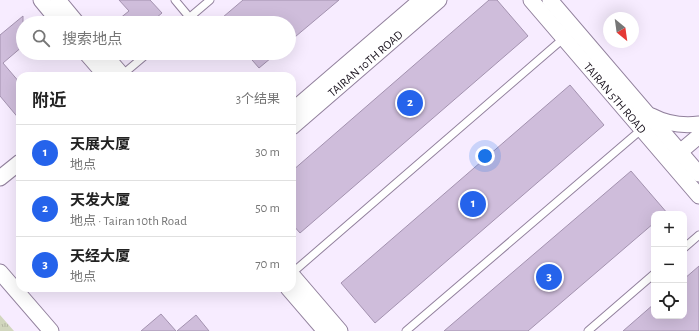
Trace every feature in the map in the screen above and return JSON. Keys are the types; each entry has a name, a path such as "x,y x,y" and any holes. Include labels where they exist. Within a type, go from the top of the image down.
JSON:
{"street":[{"path":"41,0 54,16"},
{"path":"58,0 71,16"},
{"name":"TAIRAN 10TH ROAD","path":"296,108 421,0"},
{"name":"TAIRAN 10TH ROAD","path":"296,124 440,0"},
{"name":"TAIRAN 5TH ROAD","path":"531,0 642,129 686,163"},
{"name":"TAIRAN 5TH ROAD","path":"550,0 647,113 686,163 699,196"},
{"path":"92,60 103,72"},
{"path":"109,60 119,72"},
{"path":"647,113 661,121 673,124 699,124"},
{"path":"686,163 699,136"},
{"path":"0,178 16,165"},
{"path":"0,272 16,291"},
{"path":"296,279 340,331"},
{"path":"17,292 51,331"},
{"path":"291,292 325,331"}],"lane":[{"path":"175,0 188,16"},
{"path":"192,16 210,0"},
{"path":"296,271 564,38"},
{"path":"127,72 140,60"},
{"path":"406,331 642,129"},
{"path":"685,247 699,235"},
{"path":"588,331 651,277"}],"green space":[{"path":"0,315 14,331 0,331"}],"building":[{"path":"119,0 150,0 162,13 158,16 123,16 129,11"},
{"path":"243,0 339,0 296,36 296,16 224,16"},
{"path":"489,0 497,0 528,36 300,233 296,228 296,168"},
{"path":"16,22 16,52 3,63 16,78 16,115 0,96 0,35"},
{"path":"252,60 269,60 259,68"},
{"path":"570,85 604,125 375,323 341,283"},
{"path":"631,171 665,211 651,211 651,226 528,331 444,331"},
{"path":"699,266 699,331 623,331 651,307 651,319 687,319 687,276"},
{"path":"161,314 176,331 141,331"},
{"path":"196,315 209,331 177,331"}],"place":[{"name":"天发大厦","path":"410,103"},
{"name":"天展大厦","path":"473,204"},
{"name":"天经大厦","path":"549,277"}]}
